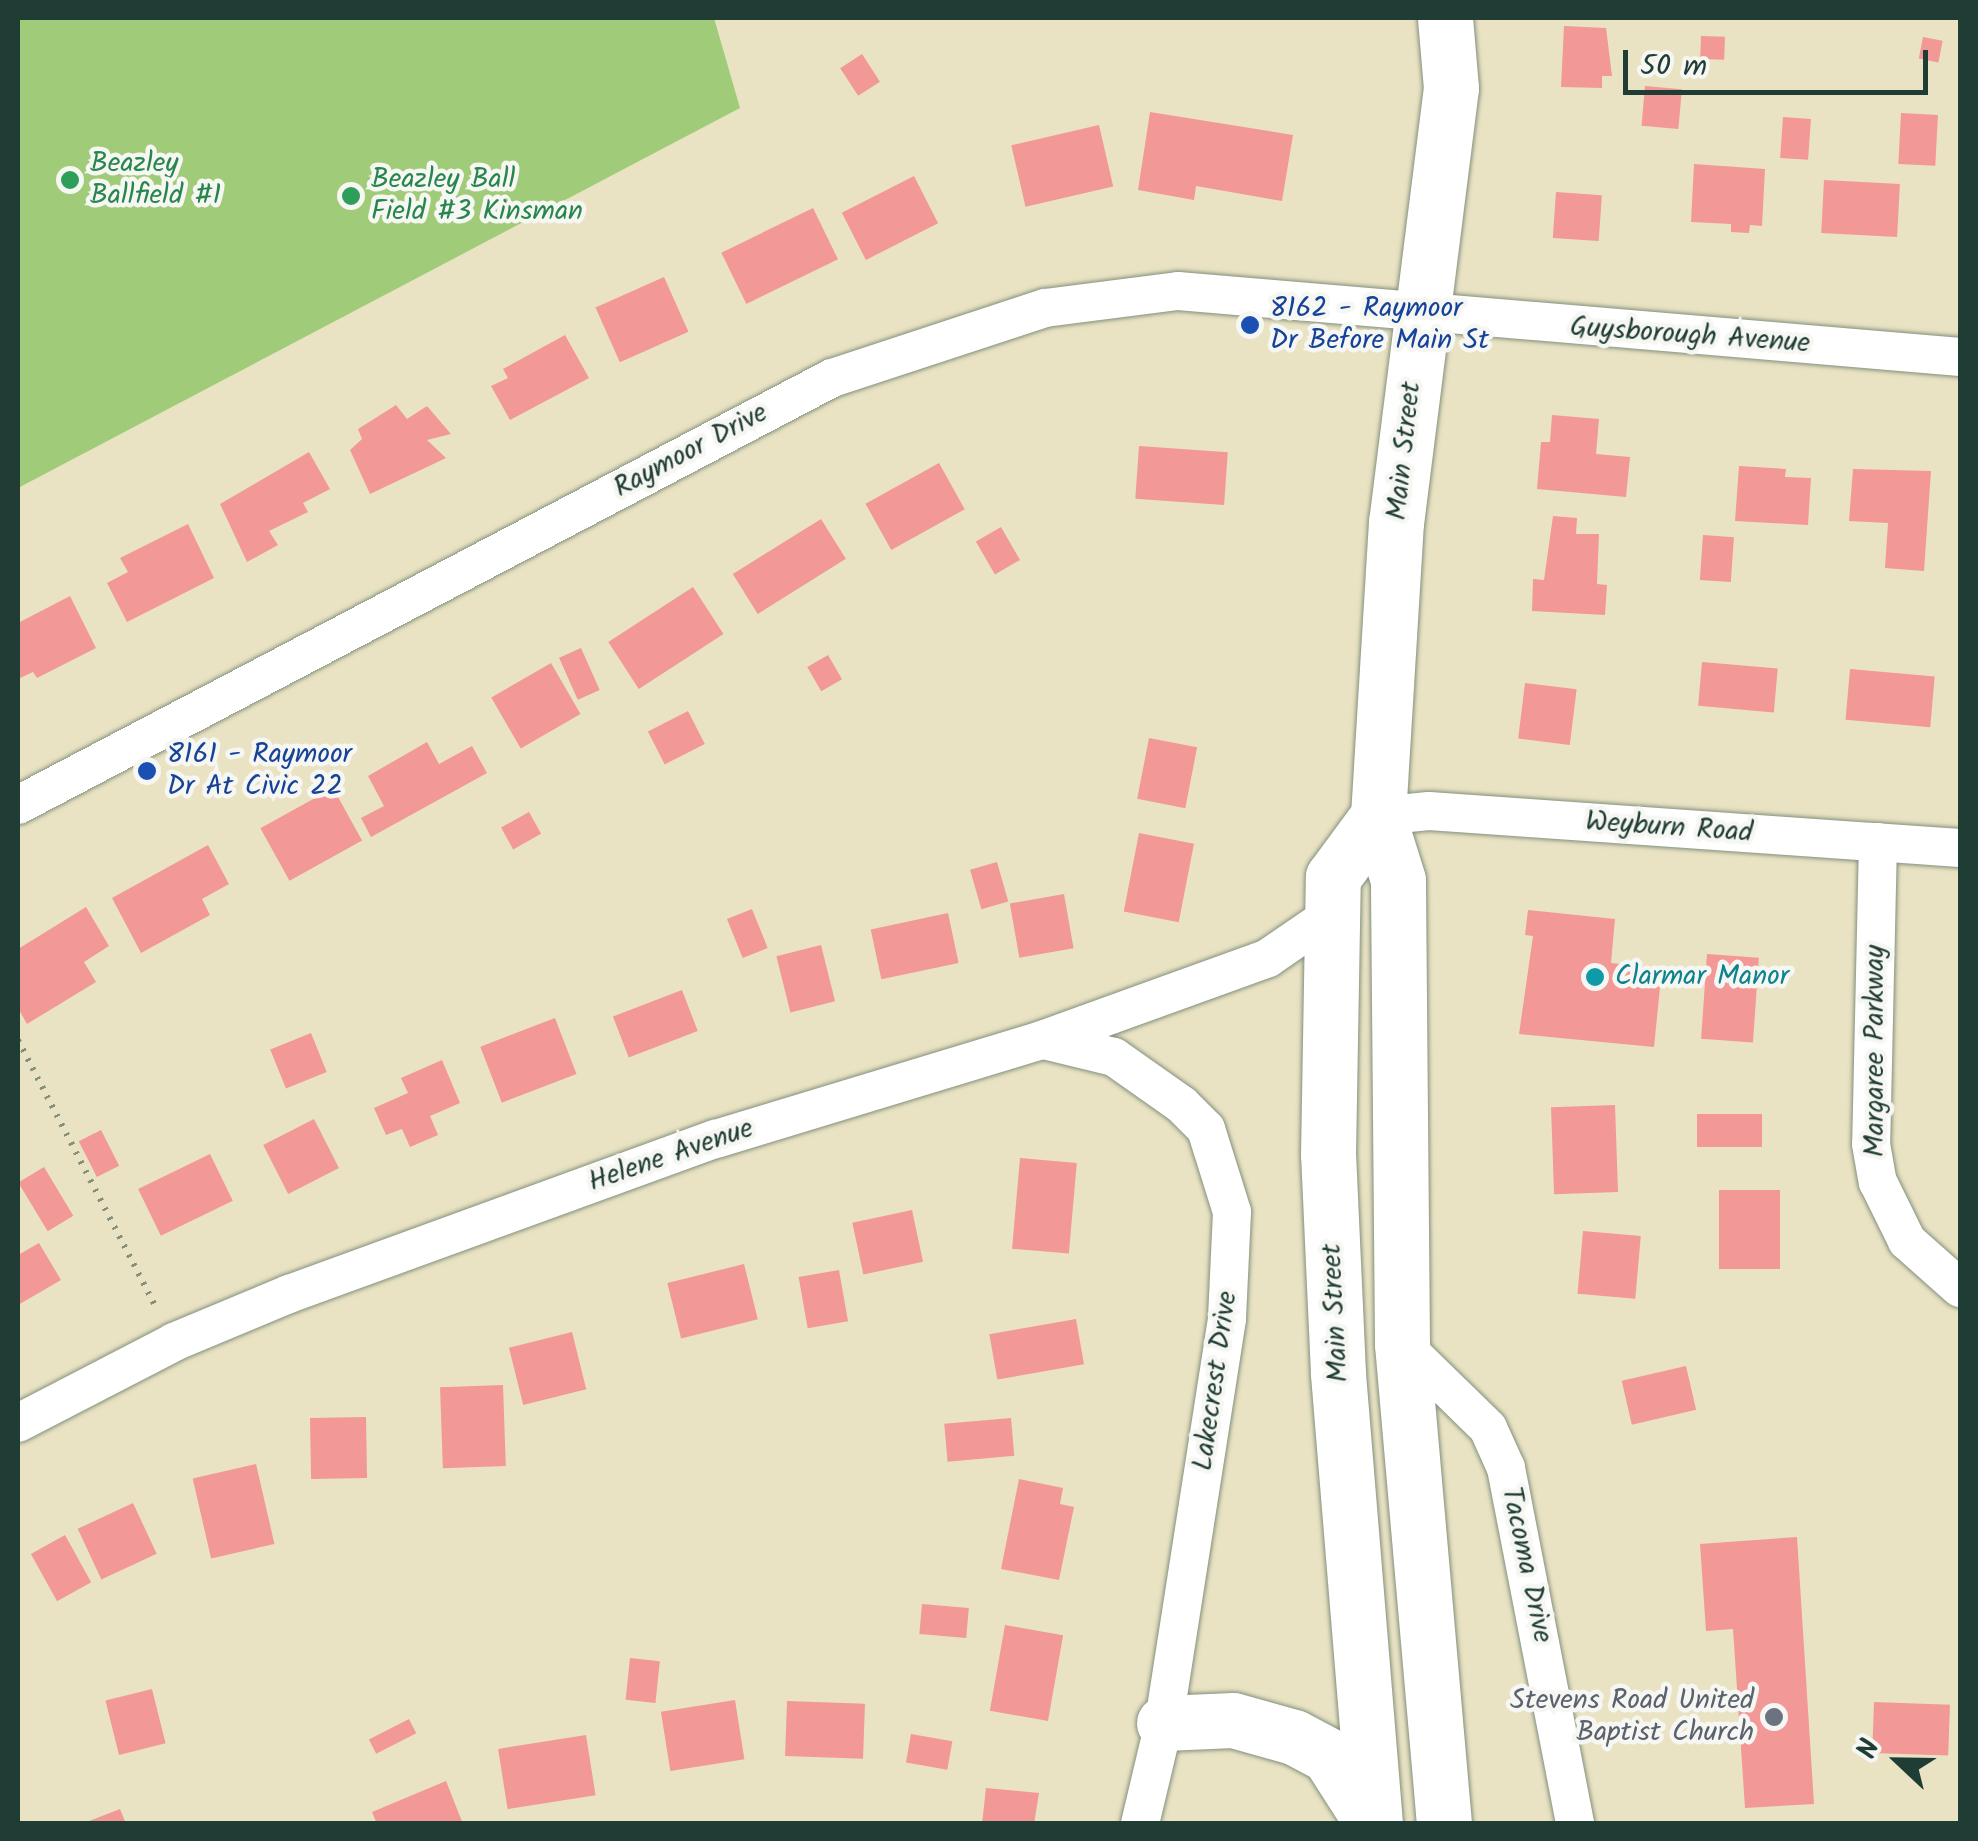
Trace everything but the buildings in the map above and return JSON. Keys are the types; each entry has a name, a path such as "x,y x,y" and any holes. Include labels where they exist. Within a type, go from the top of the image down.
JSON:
{"main road":[{"name":"Main Street","path":"1444,1824 1402,1344 1398,880 1378,816 1396,523 1451,88 1445,18"},
{"name":"Main Street","path":"1451,88 1478,18"},
{"name":"Main Street","path":"1374,1824 1338,1373 1328,1156 1334,877 1378,816"},
{"path":"1164,1723 1233,1720 1294,1737 1329,1756 1374,1824"}],"street":[{"name":"Raymoor Drive","path":"18,805 872,360 1110,296 1178,291 1420,315"},
{"name":"Guysborough Avenue","path":"1420,315 1960,358"},
{"name":"Weyburn Road","path":"1378,816 1446,812 1960,848"},
{"name":"Margaree Parkway","path":"1878,842 1874,1163 1888,1208 1907,1241 1960,1288"},
{"name":"Helene Avenue","path":"18,1423 174,1342 716,1138 1042,1040 1268,958 1332,914"},
{"name":"Lakecrest Drive","path":"1042,1040 1114,1056 1182,1105 1206,1128 1232,1212 1227,1319 1164,1723 1140,1824"},
{"name":"Tacoma Drive","path":"1402,1344 1488,1428 1506,1468 1575,1824"}],"path":[{"path":"18,1040 174,1342"}],"green space":[{"path":"18,18 714,18 740,108 18,488"}],"place":[{"name":"Beazley Ballfield #1","path":"70,180"},
{"name":"Beazley Ball Field #3 Kinsman","path":"351,196"},
{"name":"8162 - Raymoor Dr Before Main St","path":"1250,325"},
{"name":"8161 - Raymoor Dr At Civic 22","path":"147,771"},
{"name":"Clarmar Manor","path":"1595,977"},
{"name":"Stevens Road United Baptist Church","path":"1774,1717"}]}
